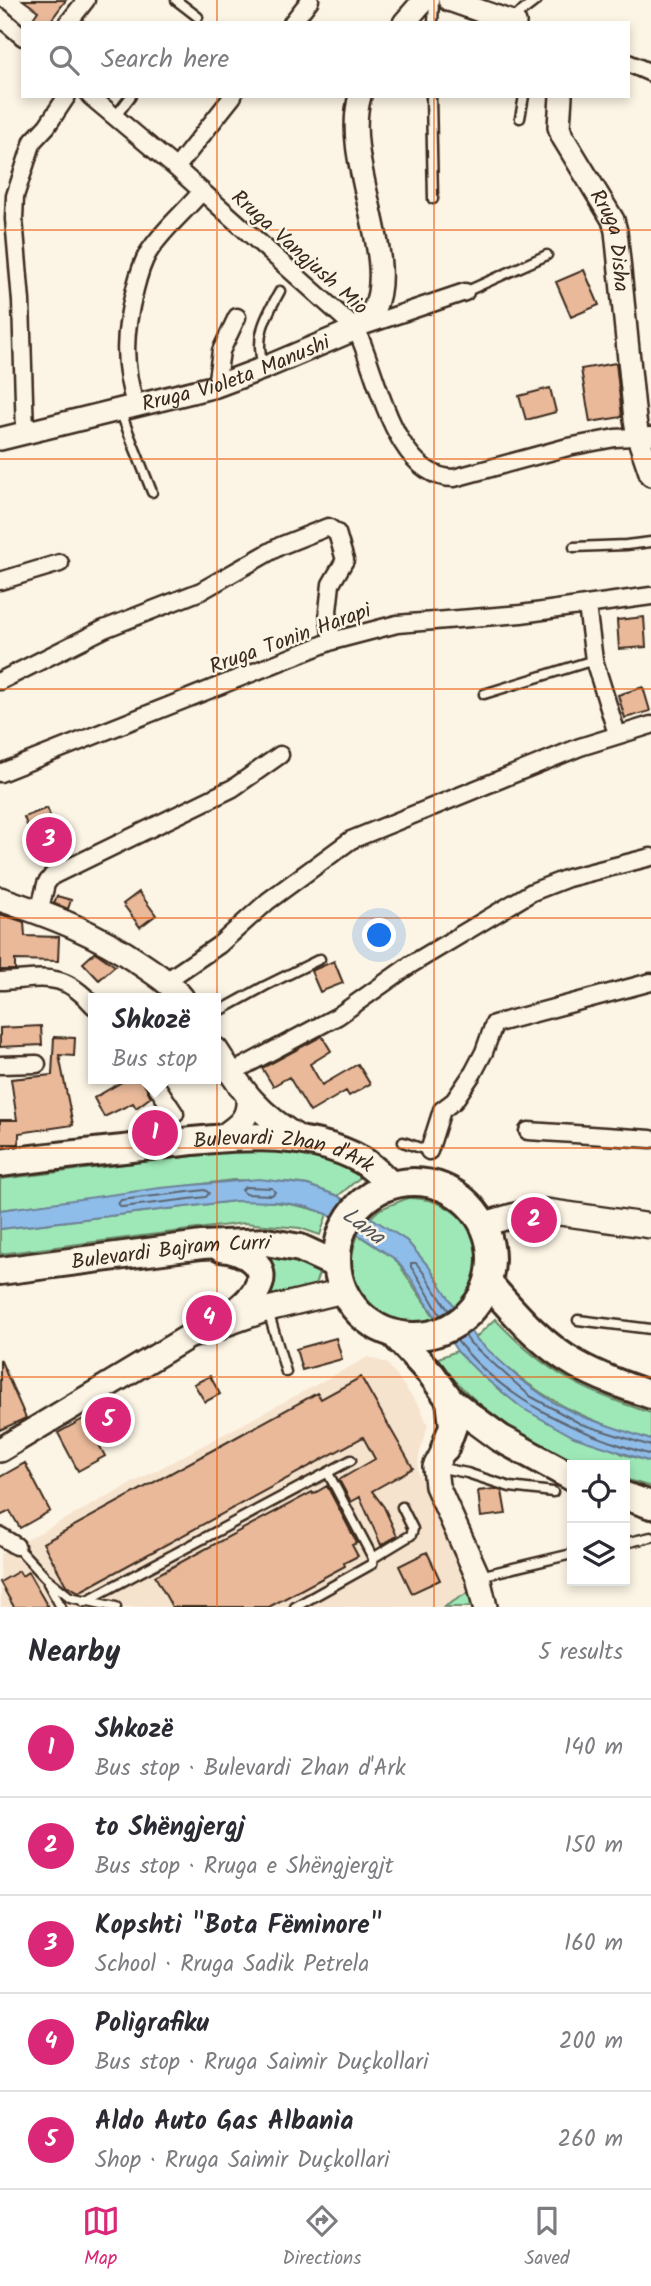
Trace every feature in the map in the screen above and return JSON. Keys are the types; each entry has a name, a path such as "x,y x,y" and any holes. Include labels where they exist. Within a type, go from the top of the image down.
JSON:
{"main road":[{"path":"0,899 96,936 166,981 177,993"},
{"path":"221,1058 248,1098 275,1125 302,1140"},
{"path":"218,1140 243,1122 248,1113 248,1098"},
{"name":"Bulevardi Zhan d'Ark","path":"0,1163 218,1140 302,1140 363,1161 379,1191"},
{"path":"394,1334 425,1335 452,1326 474,1308 488,1283 492,1264 484,1224 466,1202 445,1188 409,1182 379,1191 346,1222 338,1254 343,1291 370,1322 394,1334 450,1400 563,1484"},
{"path":"484,1224 523,1213 545,1211 651,1226"},
{"name":"Bulevardi Bajram Curri","path":"0,1270 202,1245 266,1242 338,1254"},
{"path":"202,1245 243,1252 259,1270 256,1292 218,1326"},
{"path":"488,1283 537,1335 574,1363 651,1395"},
{"path":"0,1451 176,1344 268,1309 343,1291"},
{"path":"450,1400 453,1426 440,1458 437,1486 478,1577 485,1607"},
{"path":"440,1458 469,1437 492,1433"},
{"path":"630,1498 651,1505"}],"street":[{"path":"70,21 86,0"},
{"path":"294,21 310,0"},
{"path":"406,21 424,0"},
{"path":"449,0 509,21"},
{"path":"0,17 21,35"},
{"path":"630,65 651,73"},
{"path":"25,433 15,196 33,141 47,127 66,98"},
{"name":"Rruga Vangjush Mio","path":"92,98 176,168 356,329 365,346 390,420 412,454 426,469 437,475 454,478 568,447 644,436"},
{"path":"176,168 231,98"},
{"path":"356,329 373,311 377,301 379,278 378,253 361,175 358,148 357,105 359,98"},
{"name":"Rruga Disha","path":"561,98 559,127 562,136 613,220 616,231 651,475"},
{"path":"128,409 125,338 136,282 146,255 202,191"},
{"name":"Rruga Violeta Manushi","path":"0,439 216,386 356,329 466,292"},
{"path":"216,386 221,351 237,317"},
{"path":"0,681 104,629 201,591 280,546 328,527 338,533 345,560 331,584 328,611 332,641"},
{"path":"0,582 60,563"},
{"name":"Rruga Tonin Harapi","path":"0,773 332,641 397,624 521,614 651,596"},
{"path":"587,606 594,660 617,734"},
{"path":"166,981 219,945 268,901 369,831 617,734 651,725"},
{"path":"39,912 46,884 52,876 233,788 280,755"},
{"path":"231,1073 338,1016 410,965 532,892 579,875 651,857"},
{"path":"0,981 57,979 80,990 88,999"},
{"path":"429,1151 442,1110 454,1101 472,1073 488,1043 494,1024 651,982"},
{"path":"0,1065 37,1064"},
{"path":"155,1084 175,1114"},
{"path":"528,1131 651,1139"},
{"path":"0,1536 16,1546"}],"lane":[{"path":"176,0 198,17"},
{"path":"433,21 434,0"},
{"path":"513,21 537,0"},
{"path":"115,117 129,98"},
{"path":"431,98 429,128 433,199"},
{"path":"520,118 524,98"},
{"path":"466,292 547,255"},
{"path":"264,368 259,353 259,340 264,319 280,291"},
{"path":"128,409 152,492"},
{"path":"574,547 651,542"},
{"path":"484,694 594,660"},
{"path":"221,1010 320,959"},
{"path":"403,1142 429,1151"},
{"path":"268,1309 286,1372"},
{"path":"578,1320 651,1329"},
{"path":"440,1458 467,1472 510,1487 563,1484"},
{"path":"84,1602 351,1461"},
{"path":"295,1607 372,1564 373,1558 328,1472"},
{"path":"373,1558 411,1535 413,1529 402,1507"},
{"path":"630,1542 651,1537"},
{"path":"16,1546 57,1588 84,1602 116,1607"},
{"path":"478,1577 567,1555"},
{"path":"45,1577 61,1607"}],"shaded area":[{"path":"368,1357 387,1363 420,1407 428,1425 419,1456 418,1472 448,1530 469,1592 444,1607 1,1607 0,1554"}],"green space":[{"path":"245,1150 306,1156 363,1175 338,1196 308,1185 233,1180 0,1210 0,1179"},
{"path":"408,1198 430,1201 449,1208 463,1221 472,1236 477,1253 476,1272 469,1291 455,1309 429,1267 407,1241 370,1218 380,1209"},
{"path":"235,1201 282,1203 327,1214 320,1235 300,1228 244,1223 0,1254 0,1229"},
{"path":"358,1235 395,1259 437,1321 411,1325 398,1323 375,1311 365,1302 358,1291 351,1267"},
{"path":"255,1252 313,1264 319,1273 315,1285 254,1305"},
{"path":"495,1319 531,1353 566,1378 651,1413 651,1440 577,1413 516,1375 475,1338"},
{"path":"457,1351 498,1389 623,1454 651,1462 651,1487 630,1481 630,1460 569,1460 524,1437 470,1395 438,1358"},
{"path":"469,1592 473,1607 444,1607"}],"water":[{"name":"Lana","path":"259,1179 308,1185 338,1196 407,1241 429,1267 475,1338 521,1380 554,1403 583,1417 651,1440 651,1462 574,1437 522,1408 481,1375 457,1351 410,1277 395,1259 327,1214 308,1207 279,1202 235,1201 0,1229 0,1210 160,1188"}],"building":[{"path":"23,0 66,0 50,21 31,21 38,11"},
{"path":"584,270 599,305 571,317 556,282"},
{"path":"616,363 622,417 590,422 581,369"},
{"path":"550,388 556,412 526,420 519,396"},
{"path":"644,617 646,647 619,649 617,620"},
{"path":"643,687 650,711 625,718 618,695"},
{"path":"47,808 61,843 37,852 24,817"},
{"path":"139,892 156,915 140,927 123,904"},
{"path":"57,896 71,900 68,909 54,903"},
{"path":"0,914 24,922 25,936 59,937 58,961 15,960 15,970 0,970"},
{"path":"95,952 115,966 99,980 83,963"},
{"path":"334,961 343,983 320,992 311,971"},
{"path":"41,1026 42,1045 0,1047 0,1028"},
{"path":"322,1036 331,1051 310,1064 322,1085 358,1064 370,1084 349,1096 346,1091 310,1112 289,1077 273,1086 262,1068"},
{"path":"54,1037 75,1038 74,1056 59,1055 73,1125 19,1133 19,1144 0,1144 0,1120 17,1120 11,1079 52,1075"},
{"path":"118,1084 144,1084 151,1097 136,1108 133,1103 104,1117 94,1098"},
{"path":"336,1338 342,1359 302,1370 296,1349"},
{"path":"0,1359 26,1418 0,1430"},
{"path":"210,1376 220,1394 205,1402 194,1384"},
{"path":"361,1377 413,1468 372,1491 384,1507 397,1536 381,1545 360,1497 351,1502 339,1480 375,1459 363,1437 79,1592 66,1585 43,1543 317,1393 321,1399"},
{"path":"85,1418 105,1456 78,1471 58,1433"},
{"path":"25,1463 50,1511 20,1528 10,1511 0,1516 0,1477"},
{"path":"327,1486 357,1543 352,1545 358,1556 344,1563 345,1566 269,1607 172,1607 155,1576"},
{"path":"478,1491 502,1491 506,1514 481,1517"},
{"path":"427,1552 440,1580 412,1593 399,1566"},
{"path":"19,1571 22,1576 28,1572 48,1607 14,1607 0,1582"}],"place":[{"name":"Kopshti \"Bota Fëminore\"","path":"49,840"},
{"name":"Shkozë","path":"155,1133"},
{"name":"to Shëngjergj","path":"534,1220"},
{"name":"Poligrafiku","path":"209,1318"},
{"name":"Aldo Auto Gas Albania","path":"108,1420"}]}
